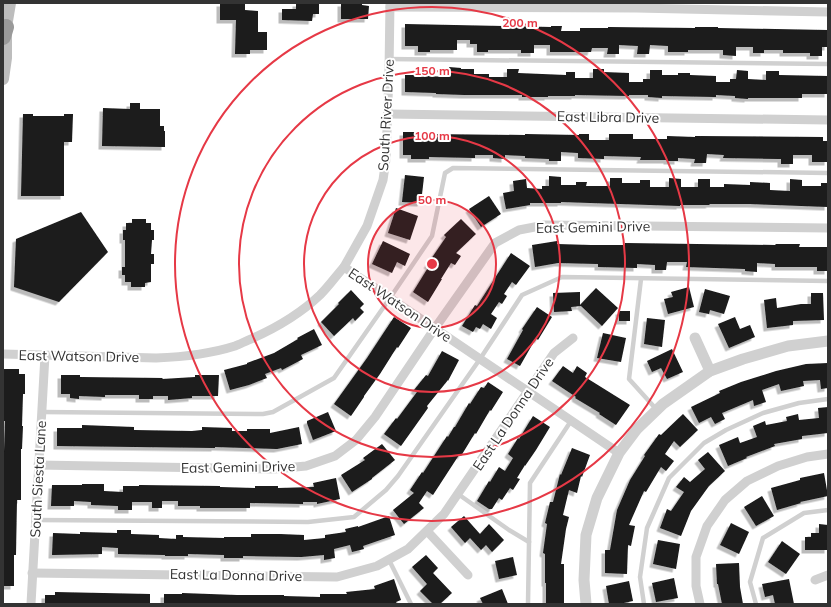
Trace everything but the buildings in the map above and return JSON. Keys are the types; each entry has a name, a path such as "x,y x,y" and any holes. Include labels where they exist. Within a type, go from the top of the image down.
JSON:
{"main road":[{"path":"3,79 6,58 5,32 10,3"}],"street":[{"path":"390,5 636,5 828,12"},
{"name":"South River Drive","path":"344,267 367,226 383,180 386,158 388,114 390,5"},
{"name":"East Libra Drive","path":"388,114 828,120"},
{"name":"East Gemini Drive","path":"38,465 274,469 306,466 335,456 356,440 375,417 495,243 518,230 545,225 828,228"},
{"name":"East Watson Drive","path":"3,354 171,357 201,354 235,346 266,332 293,316 320,294 344,267 619,453"},
{"name":"East La Donna Drive","path":"32,573 337,577 377,566 408,549 444,514 554,353 573,338"},
{"path":"695,338 710,371"},
{"path":"586,604 584,580 586,535 597,498 619,453 637,429 663,404 710,371 743,359 788,346 828,341"},
{"name":"South Siesta Lane","path":"31,604 45,355"},
{"path":"700,604 696,586 696,557 707,526 725,500 747,481 778,466 807,457 828,454"},
{"path":"427,531 468,575"},
{"path":"815,580 828,575"}],"lane":[{"path":"389,59 828,64"},
{"path":"42,412 262,414 273,412 334,378 432,236 445,173 453,168 828,173"},
{"path":"35,520 308,522 354,517 386,490 398,476 480,359 522,295 562,277 828,281"},
{"path":"641,278 630,379 657,410"},
{"path":"644,604 640,577 647,528 669,478 704,443 726,430 762,413 799,403 828,399"},
{"path":"528,604 530,483 571,421"},
{"path":"458,494 509,530 529,542"},
{"path":"756,604 750,582 763,538 804,513 828,510"},
{"path":"389,560 411,604"}]}
